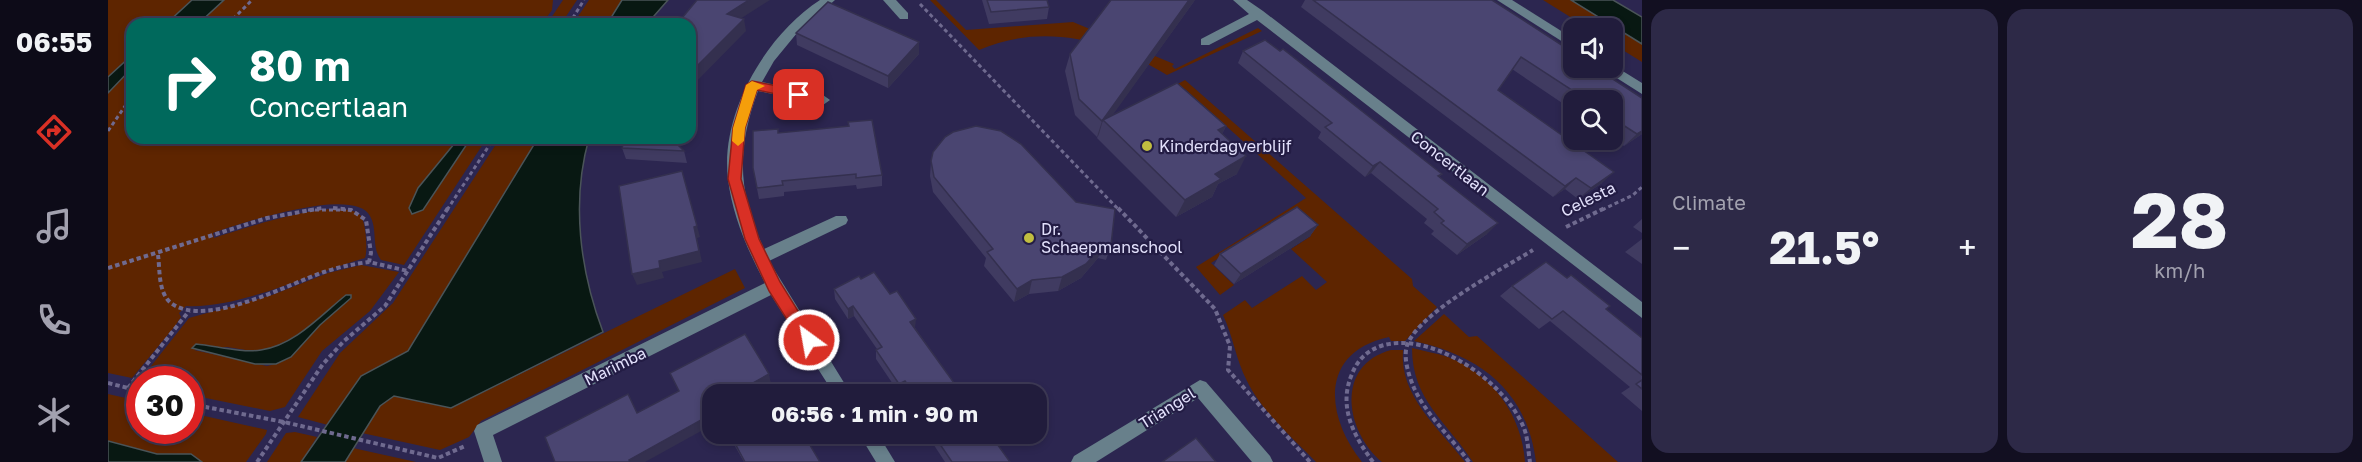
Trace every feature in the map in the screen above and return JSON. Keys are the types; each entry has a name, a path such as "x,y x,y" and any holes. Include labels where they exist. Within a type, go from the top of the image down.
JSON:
{"street":[{"path":"829,0 819,6 778,45 752,85 739,128 735,179 752,239 774,286 837,384"},
{"path":"889,0 904,16"},
{"path":"1503,0 1563,38"},
{"name":"Concertlaan","path":"1244,1 1642,311"},
{"path":"1205,42 1259,14"},
{"path":"1623,77 1642,89"},
{"path":"752,85 823,100"},
{"path":"761,258 841,220"},
{"name":"Marimba","path":"484,437 483,431 774,286"},
{"name":"Triangel","path":"1080,462 1200,388 1264,462"},
{"path":"484,437 493,462"},
{"path":"874,444 886,462"}],"path":[{"path":"234,18 252,0"},
{"path":"572,18 584,0"},
{"path":"916,0 1215,309 1230,346 1228,370 1310,462"},
{"path":"108,131 126,105"},
{"path":"257,462 322,364 344,341 385,306 491,144"},
{"name":"Celesta","path":"1407,344 1419,329 1441,310 1570,224 1633,195 1642,187"},
{"path":"108,268 158,255 269,218 317,209 345,207 358,212 366,220 371,253 369,262"},
{"path":"158,255 165,296 171,304 189,311 211,310 245,301 343,265 369,262 408,271"},
{"path":"145,366 189,311"},
{"path":"1407,344 1407,366 1414,389 1469,462"},
{"path":"1373,462 1359,443 1348,418 1345,392 1347,377 1353,367 1369,352 1407,344 1456,357 1500,388 1518,412 1528,443 1530,462"},
{"path":"108,383 126,388"},
{"path":"204,407 284,422 438,458 484,437"}],"shaded area":[{"path":"108,0 192,0 172,18 126,18 126,60 108,77"},
{"path":"192,0 224,0 204,18 172,18"},
{"path":"224,0 553,0 552,10 546,18 204,18"},
{"path":"563,0 577,0 565,18 551,18"},
{"path":"589,0 622,0 611,18 577,18"},
{"path":"622,0 668,0 652,18 611,18"},
{"path":"930,0 936,0 966,30 1073,22 1174,64 1172,66 1175,69 1258,28 1262,31 1167,75 1123,52 1076,39 1052,36 1027,37 979,50"},
{"path":"1543,0 1571,0 1600,18 1572,18"},
{"path":"1571,0 1613,0 1642,17 1642,44 1623,32 1623,18 1600,18"},
{"path":"1623,32 1642,44 1642,62 1623,50"},
{"path":"126,60 126,74 108,93 108,77"},
{"path":"126,74 126,144 454,144 418,188 412,213 423,210 467,144 483,144 404,265 381,260 376,250 372,221 360,207 342,204 320,205 270,215 213,233 214,238 288,216 330,209 347,210 361,217 366,235 366,254 365,258 252,296 229,302 186,306 179,313 181,317 175,326 142,366 126,366 126,377 108,373 108,93"},
{"path":"1185,80 1412,279 1413,286 1437,307 1405,341 1391,341 1389,337 1366,345 1350,356 1340,371 1335,388 1336,406 1341,425 1362,462 1316,462 1269,414 1243,373 1223,315 1245,300 1252,308 1302,276 1316,290 1327,282 1291,249 1311,236 1288,214 1211,263 1234,285 1220,295 1196,267 1306,198 1185,89 1181,91 1176,85"},
{"path":"454,144 467,144 423,210 412,214 409,208 418,188"},
{"path":"496,144 534,144 408,351 361,376 328,425 298,417 340,353 393,303"},
{"path":"534,144 588,144 580,187 581,236 589,285 603,332 451,408 394,396 380,406 345,462 301,462 361,376 408,351"},
{"path":"361,265 399,272 370,311 322,351 285,407 270,411 204,398 204,366 151,366 189,318 272,295 328,273","holes":["351,298 323,322 290,356 267,366 194,350 227,347 252,351 271,348 295,337"]},
{"path":"735,269 745,288 481,421 469,437 440,450 362,433 380,406 394,396 451,408"},
{"path":"346,295 351,295 351,298 320,325 291,357 276,364 255,364 192,348 196,344 245,351 273,347 296,336"},
{"path":"1444,314 1469,337 1477,336 1618,462 1536,462 1531,437 1523,415 1497,380 1460,356 1414,341"},
{"path":"1412,348 1448,357 1464,364 1491,385 1502,398 1518,428 1525,462 1473,462 1424,396 1414,366"},
{"path":"1391,350 1403,350 1403,367 1414,397 1465,462 1382,462 1369,449 1354,417 1352,400 1354,384 1361,369 1373,358"},
{"path":"108,394 126,398 126,444 204,444 204,416 267,430 246,462 202,462 191,454 157,454 108,441"},
{"path":"295,432 317,437 301,462 267,462 286,433"},
{"path":"108,441 157,454 191,454 202,462 108,462"},
{"path":"353,448 416,462 345,462"}],"building":[{"path":"697,0 749,0 727,14 744,19 696,67 696,18 682,18"},
{"path":"987,0 1047,0 1049,7 991,12"},
{"path":"1111,0 1189,0 1102,121 1079,99 1070,54"},
{"path":"1313,0 1492,0 1563,46 1563,78 1611,78 1642,98 1642,131 1637,134 1623,125 1623,90 1572,90 1521,57 1498,90 1563,136 1563,150 1583,150 1614,172 1591,188 1576,178 1565,186"},
{"path":"828,2 919,42 888,76 796,33"},
{"path":"1265,40 1280,51 1283,49 1442,174 1438,176 1498,223 1467,244 1441,223 1444,221 1434,212 1438,209 1380,162 1373,166 1325,127 1332,123 1243,51"},
{"path":"1177,83 1226,126 1218,130 1246,156 1215,174 1221,179 1185,200 1103,120"},
{"path":"872,120 882,175 856,178 856,174 782,181 783,185 757,188 753,168 753,131 778,129 778,133 849,126 848,122"},
{"path":"976,126 1001,131 1021,144 1076,202 1115,209 1111,245 1104,244 1086,264 1062,277 1032,280 1017,289 987,252 993,249 934,177 931,161 933,152 945,137 953,132"},
{"path":"623,144 677,144 684,151 622,148"},
{"path":"682,171 697,226 694,227 699,251 659,261 660,268 632,274 619,186"},
{"path":"1297,207 1318,225 1241,274 1220,254"},
{"path":"1546,262 1567,278 1571,275 1610,306 1606,309 1642,338 1642,375 1563,311 1552,319 1512,286"},
{"path":"874,272 890,294 897,291 916,319 910,322 955,384 907,384 905,381 899,384 876,350 882,347 853,306 848,309 834,289 859,276 861,279"},
{"path":"745,334 769,374 751,384 702,384 702,420 629,460 630,462 555,462 545,437 628,394 637,413 679,391 670,373"},
{"path":"1642,380 1642,389 1636,384"},
{"path":"1196,438 1216,462 1162,462"},
{"path":"735,444 809,444 820,462 745,462"},
{"path":"940,444 997,444 1010,462 952,462"}],"slow traffic":[{"path":"738,141 739,128 752,85 759,86"}],"place":[{"name":"Kinderdagverblijf","path":"1147,146"},
{"name":"Dr. Schaepmanschool","path":"1029,238"}],"route":[{"path":"799,95 752,85 739,128 735,179 752,239 774,286 809,340"}]}
